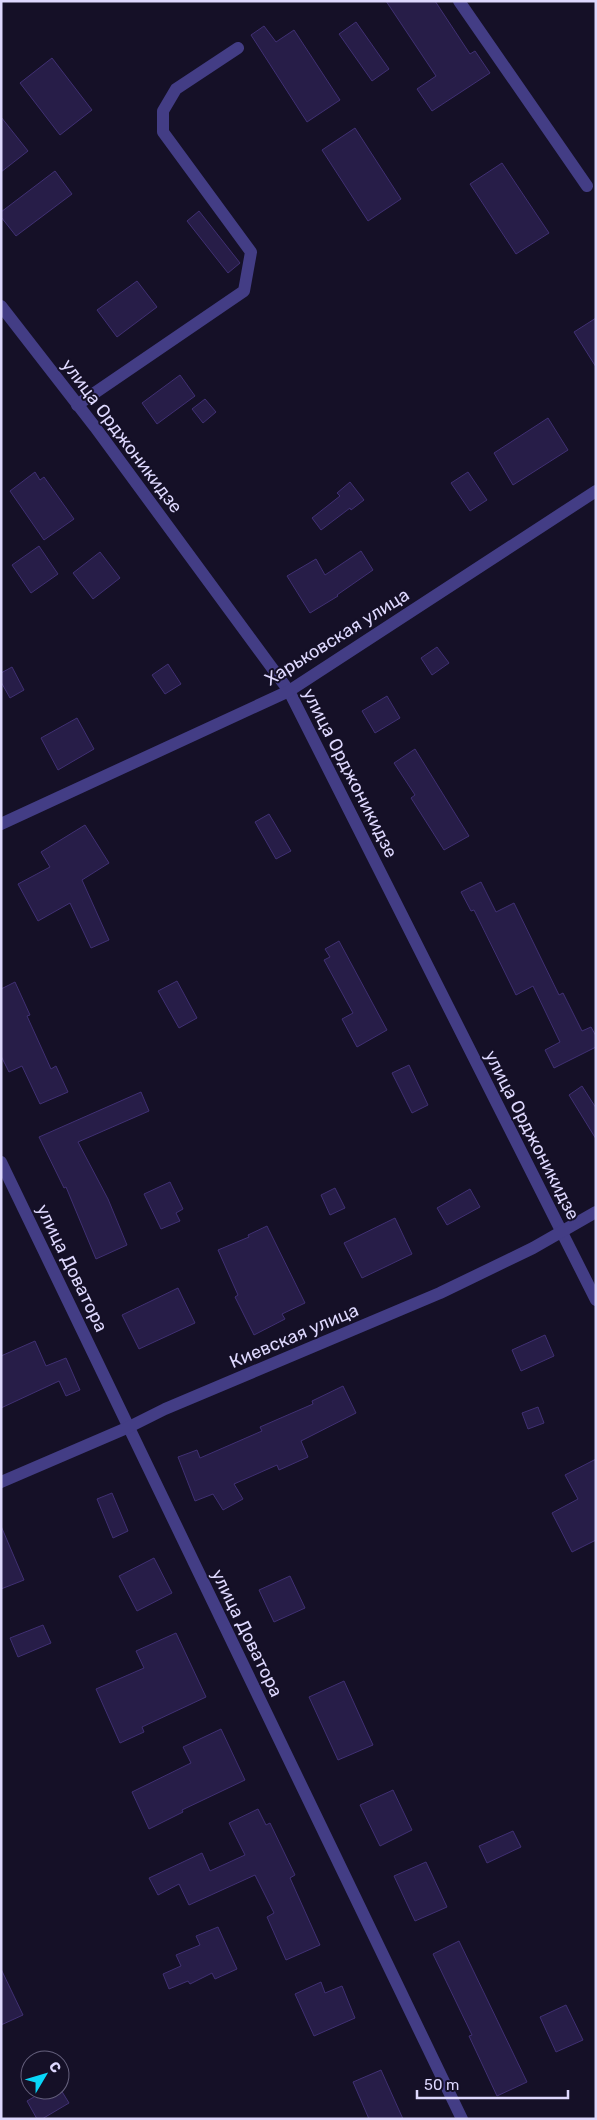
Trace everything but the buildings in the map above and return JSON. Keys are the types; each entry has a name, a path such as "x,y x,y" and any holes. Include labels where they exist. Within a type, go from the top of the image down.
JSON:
{"street":[{"path":"459,1 587,186"},
{"path":"78,405 244,291 251,252 163,132 162,111 176,90 238,48"},
{"name":"улица Орджоникидзе","path":"1,306 78,405 289,691 596,1300"},
{"name":"Харьковская улица","path":"1,824 289,691 596,491"},
{"name":"улица Доватора","path":"1,1162 462,2119"},
{"name":"Киевская улица","path":"1,1482 129,1427 174,1405 487,1272 596,1212"}]}
